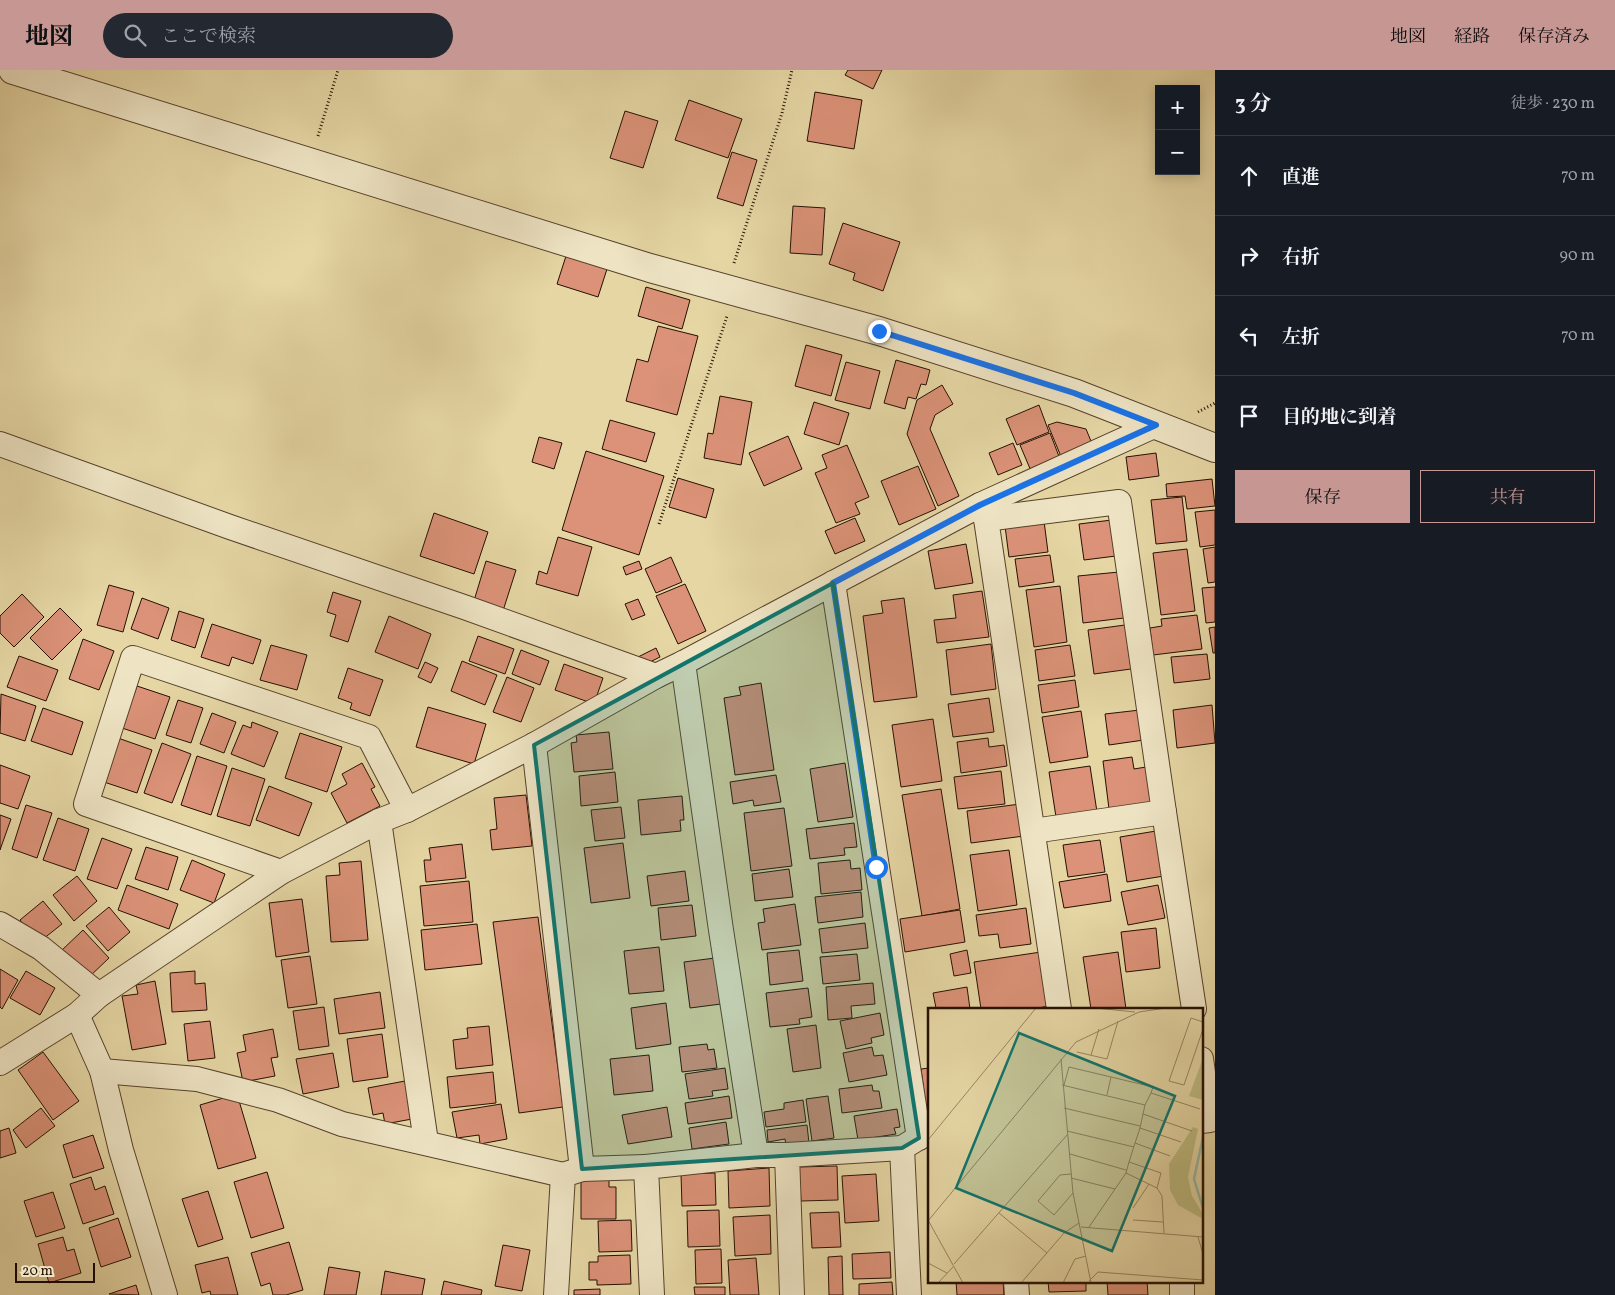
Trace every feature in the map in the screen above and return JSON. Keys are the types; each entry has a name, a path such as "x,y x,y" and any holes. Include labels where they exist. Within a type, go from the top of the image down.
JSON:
{"street":[{"path":"13,70 630,262 879,331 1074,393 1215,448"},
{"path":"0,1063 77,1015 99,995 281,872 379,821 407,810 534,745 656,676 833,583 983,512 1156,425"},
{"path":"0,444 230,527 464,606 656,676"},
{"path":"983,512 1119,502 1194,1008"},
{"path":"983,512 1059,1008"},
{"path":"833,583 916,1141 909,1295"},
{"path":"281,872 86,804 133,658 369,737 407,810"},
{"path":"683,663 721,930 756,1155"},
{"path":"534,745 573,1172 556,1295"},
{"path":"1033,831 1164,812"},
{"path":"379,821 426,1142"},
{"path":"0,924 41,948 99,995"},
{"path":"77,1015 102,1071 120,1150 165,1295"},
{"path":"1202,1066 1210,1120 1202,1121"},
{"path":"102,1071 197,1079 278,1100 342,1124 573,1172 646,1167 756,1155 786,1155 916,1141"},
{"path":"786,1155 792,1295"},
{"path":"646,1167 652,1295"},
{"path":"1016,1282 1017,1295"},
{"path":"1182,1282 1182,1295"}],"path":[{"path":"310,162 338,70"},
{"path":"659,524 730,290 782,112 792,70"}],"highlighted area":[{"path":"833,583 919,1138 902,1148 582,1169 534,745"}],"building":[{"path":"848,70 882,70 873,89 845,75"},
{"path":"815,92 862,100 854,149 807,141"},
{"path":"689,100 742,119 728,158 675,140"},
{"path":"625,111 658,121 643,168 610,158"},
{"path":"732,152 757,160 743,206 717,198"},
{"path":"793,206 825,208 822,255 790,253"},
{"path":"843,223 900,242 883,291 853,280 855,273 829,264"},
{"path":"566,256 607,269 598,297 557,284"},
{"path":"646,287 690,300 682,329 638,316"},
{"path":"658,326 698,336 677,415 626,401 637,359 648,362"},
{"path":"806,345 842,355 831,396 795,386"},
{"path":"896,360 930,370 926,385 921,384 916,399 908,397 905,409 884,403"},
{"path":"846,362 880,371 870,409 835,400"},
{"path":"942,385 953,404 935,415 930,429 959,496 938,506 907,434 917,400"},
{"path":"720,396 752,402 741,465 704,458 708,433 713,434"},
{"path":"814,402 849,413 839,445 804,434"},
{"path":"1039,405 1049,432 1017,445 1006,419"},
{"path":"610,420 655,433 646,462 602,449"},
{"path":"1057,422 1086,429 1093,446 1062,459 1048,425"},
{"path":"1050,433 1060,459 1031,471 1020,445"},
{"path":"788,436 802,469 764,486 749,453"},
{"path":"539,437 562,443 554,469 532,462"},
{"path":"1013,443 1022,465 998,475 989,453"},
{"path":"847,445 869,497 855,503 860,514 836,523 815,473 827,468 822,455"},
{"path":"586,451 664,476 639,555 562,530"},
{"path":"1156,453 1159,476 1129,480 1126,457"},
{"path":"918,466 936,509 899,525 881,481"},
{"path":"678,478 714,489 706,518 669,507"},
{"path":"1212,479 1215,506 1187,509 1185,496 1167,497 1166,484"},
{"path":"1182,497 1187,541 1156,544 1151,500"},
{"path":"1215,510 1215,545 1200,547 1195,512"},
{"path":"434,513 488,532 474,574 420,556"},
{"path":"855,518 865,541 835,554 825,531"},
{"path":"1112,520 1116,556 1084,560 1079,524"},
{"path":"1044,521 1048,552 1009,557 1005,526"},
{"path":"558,537 592,547 578,596 536,584 539,571 547,574"},
{"path":"966,544 973,583 935,589 928,551"},
{"path":"1215,547 1215,582 1208,583 1203,549"},
{"path":"1187,549 1195,611 1161,615 1153,553"},
{"path":"1050,555 1054,582 1019,587 1015,559"},
{"path":"671,557 682,582 656,593 645,569"},
{"path":"486,561 516,570 502,614 473,604"},
{"path":"639,561 642,569 626,575 623,567"},
{"path":"1119,572 1124,618 1083,623 1078,576"},
{"path":"685,584 706,631 678,644 656,596"},
{"path":"109,585 134,592 123,632 97,625"},
{"path":"1060,586 1067,642 1034,647 1026,590"},
{"path":"1215,587 1215,622 1206,623 1202,588"},
{"path":"982,591 989,637 937,643 934,620 956,618 953,595"},
{"path":"333,592 361,601 348,642 330,636 336,615 327,612"},
{"path":"22,594 44,617 14,647 0,633 0,616"},
{"path":"142,598 169,608 158,639 131,629"},
{"path":"904,598 917,697 874,702 863,616 883,613 881,601"},
{"path":"638,599 645,615 632,620 625,604"},
{"path":"60,608 82,630 52,660 30,638"},
{"path":"179,611 204,619 195,648 171,640"},
{"path":"1197,615 1202,649 1153,655 1150,628 1162,626 1161,619"},
{"path":"389,616 431,634 418,669 375,652"},
{"path":"212,624 261,640 253,664 232,657 229,666 201,657"},
{"path":"1125,625 1131,669 1094,674 1088,630"},
{"path":"1215,627 1215,653 1213,653 1209,628"},
{"path":"478,636 514,649 505,674 469,661"},
{"path":"83,639 114,651 99,690 69,679"},
{"path":"991,644 996,689 951,695 946,650"},
{"path":"271,645 307,655 297,690 260,680"},
{"path":"1070,645 1075,676 1039,681 1035,650"},
{"path":"656,648 660,657 640,667 636,658"},
{"path":"521,650 549,661 540,685 512,674"},
{"path":"1207,654 1210,679 1174,683 1171,657"},
{"path":"19,656 58,670 46,701 7,687"},
{"path":"462,661 497,675 485,705 451,691"},
{"path":"425,662 438,668 431,683 418,677"},
{"path":"564,664 603,678 594,704 555,690"},
{"path":"348,668 383,680 370,716 350,709 352,703 338,698"},
{"path":"507,677 534,688 521,722 493,712"},
{"path":"1075,680 1079,707 1042,713 1038,685"},
{"path":"761,683 774,770 735,775 724,698 741,695 739,687"},
{"path":"137,686 170,697 155,739 122,728"},
{"path":"1,694 36,706 25,741 0,733"},
{"path":"989,698 994,732 953,737 948,704"},
{"path":"178,700 203,708 191,743 166,735"},
{"path":"1212,705 1215,743 1177,748 1173,710"},
{"path":"428,707 486,724 474,764 416,747"},
{"path":"43,708 83,722 72,755 31,741"},
{"path":"1140,710 1144,740 1109,745 1105,714"},
{"path":"1081,711 1088,757 1050,763 1042,717"},
{"path":"212,713 236,722 224,753 200,744"},
{"path":"933,719 942,781 901,787 892,725"},
{"path":"252,722 278,732 264,767 231,754 243,725 251,728"},
{"path":"609,732 613,769 574,772 571,743 577,742 576,735"},
{"path":"300,733 342,747 327,792 285,778"},
{"path":"118,738 152,750 137,793 104,782"},
{"path":"988,738 989,747 1004,745 1007,766 961,773 957,742"},
{"path":"162,743 191,754 172,803 144,793"},
{"path":"197,756 227,766 211,815 181,805"},
{"path":"1132,757 1134,769 1146,767 1151,804 1109,809 1103,761"},
{"path":"362,763 375,787 371,789 380,806 347,823 331,793 347,784 342,774"},
{"path":"845,763 853,817 818,822 810,769"},
{"path":"0,765 30,776 18,809 0,803"},
{"path":"1090,766 1097,812 1056,817 1049,772"},
{"path":"232,768 265,779 250,826 217,816"},
{"path":"1001,771 1005,804 958,809 954,777"},
{"path":"615,772 618,802 581,806 579,776"},
{"path":"776,775 781,802 754,806 753,800 733,804 730,782"},
{"path":"269,786 312,803 299,836 256,820"},
{"path":"941,789 960,909 922,916 902,795"},
{"path":"526,795 532,846 492,850 490,830 497,829 494,798"},
{"path":"682,796 684,820 680,820 681,831 641,835 638,800"},
{"path":"1020,804 1024,836 971,843 967,811"},
{"path":"26,805 52,813 37,858 12,849"},
{"path":"621,807 625,838 595,841 591,810"},
{"path":"784,808 792,866 751,871 744,813"},
{"path":"0,815 11,819 0,850"},
{"path":"58,818 89,829 75,871 43,860"},
{"path":"854,823 857,847 844,848 845,855 810,859 806,829"},
{"path":"1156,831 1164,876 1127,882 1120,837"},
{"path":"102,838 132,849 117,889 87,879"},
{"path":"1100,840 1105,872 1068,877 1063,845"},
{"path":"623,843 630,898 591,903 584,848"},
{"path":"462,844 466,878 426,882 424,860 431,860 429,848"},
{"path":"146,847 178,857 168,890 135,879"},
{"path":"1009,850 1017,905 978,911 970,855"},
{"path":"192,860 225,874 214,903 180,890"},
{"path":"850,860 851,869 860,868 862,890 821,894 818,863"},
{"path":"361,861 368,940 331,942 326,876 340,875 339,863"},
{"path":"789,869 793,897 755,901 752,874"},
{"path":"685,871 689,901 651,906 647,876"},
{"path":"1107,874 1111,901 1064,908 1059,882"},
{"path":"77,876 97,901 74,921 53,895"},
{"path":"469,881 473,922 424,926 420,886"},
{"path":"127,885 178,904 169,929 118,910"},
{"path":"1158,885 1165,918 1128,925 1121,892"},
{"path":"861,892 863,917 818,923 815,897"},
{"path":"302,899 309,952 276,957 269,903"},
{"path":"43,901 62,924 38,943 20,920"},
{"path":"795,904 801,945 762,950 758,923 765,922 763,909"},
{"path":"692,905 696,936 661,940 658,908"},
{"path":"109,907 130,932 108,951 86,926"},
{"path":"1026,908 1031,944 1000,948 998,934 979,936 976,915"},
{"path":"960,910 965,942 905,952 900,919"},
{"path":"538,917 563,1107 519,1113 493,922"},
{"path":"865,923 868,948 822,953 819,929"},
{"path":"477,924 482,964 425,970 421,930"},
{"path":"1156,928 1160,968 1126,972 1121,932"},
{"path":"83,930 109,958 87,979 61,951"},
{"path":"659,947 664,991 629,994 624,951"},
{"path":"799,950 803,981 770,985 767,953"},
{"path":"967,950 971,973 954,976 950,954"},
{"path":"1041,952 1049,1006 1038,1008 981,1008 974,962"},
{"path":"1118,952 1126,1008 1091,1008 1083,957"},
{"path":"857,954 860,980 823,984 820,957"},
{"path":"310,956 317,1004 288,1008 281,960"},
{"path":"715,958 721,1004 690,1008 684,962"},
{"path":"0,969 18,980 2,1009 0,1007"},
{"path":"26,971 55,988 40,1015 10,998"},
{"path":"195,971 195,984 205,983 207,1010 172,1012 170,973"},
{"path":"155,981 166,1044 132,1050 122,996 138,994 136,985"},
{"path":"873,983 875,1004 851,1006 852,1018 828,1020 826,987"},
{"path":"967,987 970,1008 936,1008 933,993"},
{"path":"808,988 812,1017 799,1019 800,1024 770,1027 766,993"},
{"path":"380,992 385,1028 339,1034 334,999"},
{"path":"666,1003 671,1044 636,1049 631,1008"},
{"path":"324,1007 329,1046 299,1050 293,1011"},
{"path":"880,1013 884,1035 871,1038 872,1043 846,1049 840,1021"},
{"path":"210,1021 215,1058 188,1061 184,1024"},
{"path":"816,1025 821,1068 793,1072 787,1029"},
{"path":"489,1026 493,1065 456,1069 453,1040 468,1038 467,1028"},
{"path":"273,1029 278,1057 271,1058 275,1076 243,1082 237,1053 246,1051 243,1035"},
{"path":"382,1034 388,1077 353,1082 347,1039"},
{"path":"707,1044 708,1050 714,1049 717,1068 682,1072 679,1047"},
{"path":"872,1047 874,1056 883,1055 887,1075 849,1082 843,1053"},
{"path":"43,1052 79,1101 53,1120 18,1070"},
{"path":"333,1053 339,1087 303,1094 296,1059"},
{"path":"649,1055 653,1091 614,1095 610,1059"},
{"path":"725,1068 728,1089 712,1091 713,1096 689,1099 685,1074"},
{"path":"928,1068 928,1107 926,1107 921,1069"},
{"path":"493,1072 496,1103 450,1108 447,1077"},
{"path":"405,1081 412,1119 385,1124 383,1113 373,1115 368,1088"},
{"path":"872,1085 873,1091 879,1091 882,1108 842,1113 839,1089"},
{"path":"237,1094 256,1158 218,1169 200,1105"},
{"path":"729,1096 732,1118 688,1124 685,1103"},
{"path":"828,1096 834,1138 812,1141 806,1099"},
{"path":"803,1100 806,1122 766,1127 764,1112 784,1109 784,1103"},
{"path":"501,1104 507,1139 480,1144 479,1135 457,1138 452,1112"},
{"path":"667,1107 672,1137 628,1144 622,1115"},
{"path":"41,1108 55,1126 26,1148 13,1130"},
{"path":"897,1109 900,1127 894,1128 896,1134 858,1140 854,1116"},
{"path":"726,1122 729,1144 692,1149 689,1128"},
{"path":"807,1125 809,1143 786,1146 785,1139 768,1142 767,1130"},
{"path":"9,1128 16,1153 0,1158 0,1131"},
{"path":"93,1135 104,1168 73,1178 63,1145"},
{"path":"837,1166 838,1200 801,1201 799,1167"},
{"path":"769,1168 770,1206 729,1208 728,1171"},
{"path":"267,1172 284,1228 251,1238 234,1182"},
{"path":"715,1173 716,1205 682,1206 681,1174"},
{"path":"876,1174 879,1221 845,1223 842,1176"},
{"path":"91,1177 95,1190 105,1186 114,1214 83,1224 70,1184"},
{"path":"581,1179 609,1179 609,1187 616,1187 616,1219 581,1219"},
{"path":"208,1191 223,1239 198,1247 182,1199"},
{"path":"53,1192 65,1228 36,1237 24,1201"},
{"path":"719,1210 720,1246 688,1247 687,1211"},
{"path":"839,1212 841,1247 812,1248 810,1213"},
{"path":"770,1215 771,1254 735,1256 733,1217"},
{"path":"118,1218 131,1257 101,1267 89,1228"},
{"path":"631,1220 632,1251 599,1252 598,1221"},
{"path":"63,1237 67,1251 74,1249 81,1273 49,1283 38,1244"},
{"path":"289,1242 303,1290 286,1295 273,1295 270,1283 261,1286 251,1253"},
{"path":"503,1245 530,1250 522,1291 495,1286"},
{"path":"721,1249 722,1283 696,1284 695,1250"},
{"path":"890,1252 891,1278 853,1279 852,1254"},
{"path":"630,1255 631,1284 597,1285 597,1280 589,1280 589,1262 598,1262 598,1256"},
{"path":"842,1256 843,1295 829,1295 828,1257"},
{"path":"228,1257 238,1295 211,1295 210,1291 202,1293 195,1265"},
{"path":"756,1258 759,1295 730,1295 728,1260"},
{"path":"329,1267 360,1272 356,1295 324,1295"},
{"path":"385,1271 425,1279 422,1295 381,1295"},
{"path":"444,1281 482,1290 481,1295 441,1295"},
{"path":"892,1282 893,1295 859,1295 859,1284"},
{"path":"956,1282 1003,1282 1004,1295 957,1295"},
{"path":"1048,1282 1086,1282 1086,1291 1049,1292"},
{"path":"1107,1282 1147,1282 1148,1295 1108,1295"},
{"path":"136,1285 139,1295 109,1294"},
{"path":"694,1287 725,1287 725,1295 695,1295"},
{"path":"600,1289 600,1295 574,1295 574,1290"}],"route":[{"path":"876,867 833,583 980,505 1156,425 1074,393 879,331"}]}
